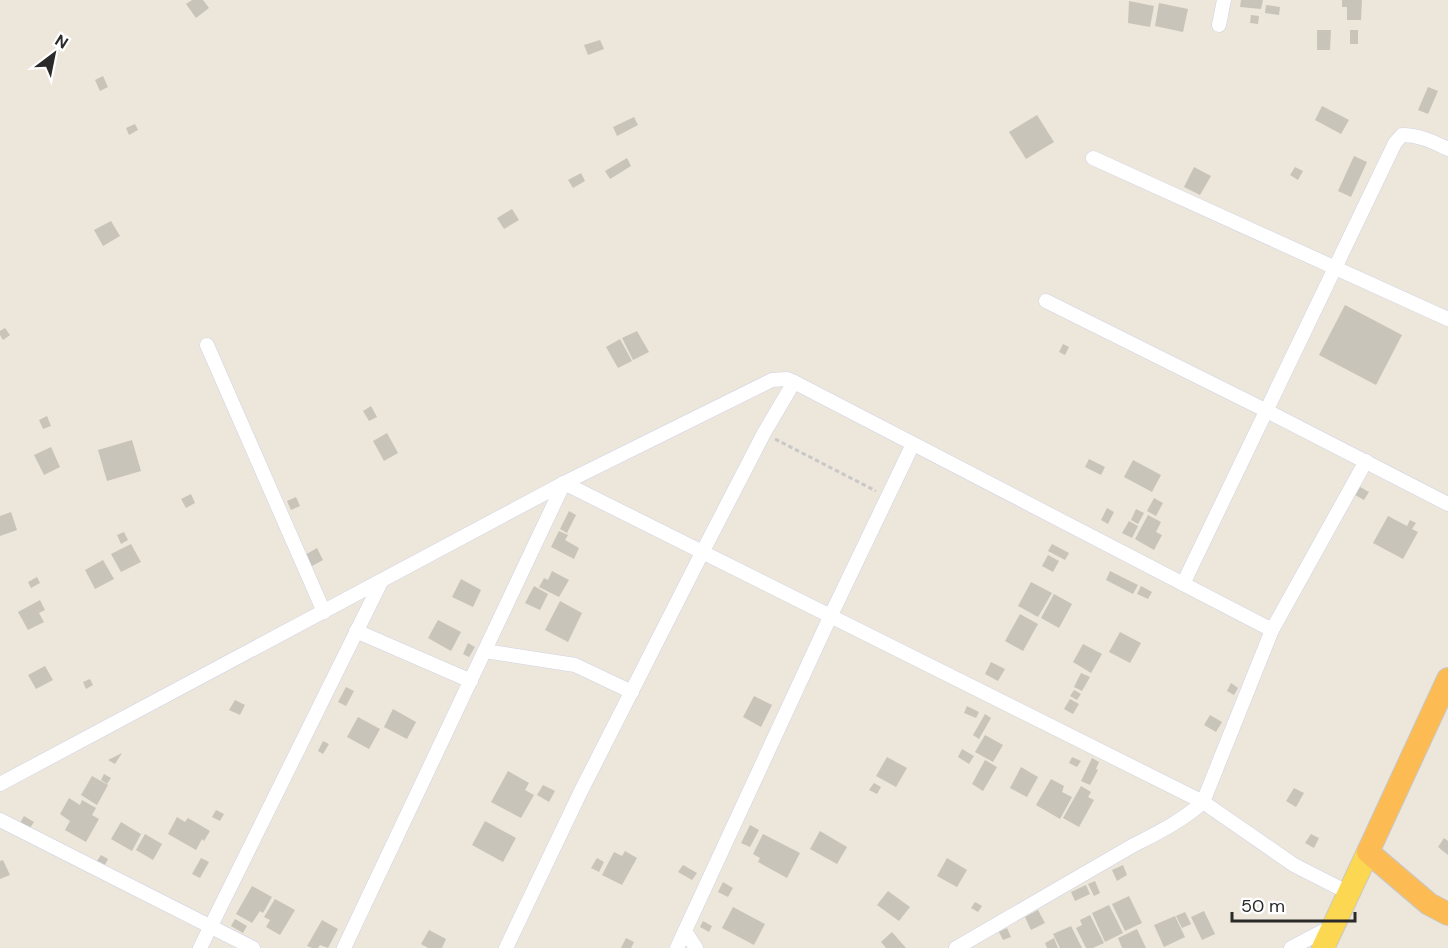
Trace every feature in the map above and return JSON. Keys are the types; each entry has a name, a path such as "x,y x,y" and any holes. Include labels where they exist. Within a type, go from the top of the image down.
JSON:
{"highway":[{"path":"1448,679 1368,852 1429,904 1448,914"}],"main road":[{"path":"1323,948 1368,852"}],"street":[{"path":"1220,25 1224,0"},
{"path":"1184,584 1395,143 1402,135 1413,135 1448,149"},
{"path":"1093,158 1448,319"},
{"path":"1046,301 1448,504"},
{"path":"207,345 324,612"},
{"path":"0,784 564,483 772,380 787,379 794,382 1272,630"},
{"path":"506,948 581,791 703,551 764,433 794,382"},
{"path":"677,948 913,444"},
{"path":"956,948 1161,831 1192,812 1203,802 1272,630 1366,461"},
{"path":"564,483 1203,802 1294,865 1349,893"},
{"path":"344,948 564,483"},
{"path":"200,948 381,582"},
{"path":"356,631 471,681"},
{"path":"485,651 575,665 632,692"},
{"path":"0,820 253,948"},
{"path":"1291,948 1333,926"},
{"path":"685,931 696,948"}],"path":[{"path":"764,433 888,497"}],"building":[{"path":"192,0 203,0 209,8 196,18 186,4"},
{"path":"1241,0 1263,0 1261,9 1240,7"},
{"path":"1342,0 1362,0 1361,20 1347,20 1347,7 1342,7"},
{"path":"1129,1 1154,6 1150,27 1128,23"},
{"path":"1159,3 1188,9 1183,32 1155,26"},
{"path":"1266,5 1280,7 1279,15 1265,13"},
{"path":"1251,15 1259,16 1258,24 1250,23"},
{"path":"1317,30 1331,30 1330,50 1317,50"},
{"path":"1350,30 1358,30 1358,44 1350,44"},
{"path":"600,40 604,49 588,55 584,45"},
{"path":"103,76 108,87 100,91 95,80"},
{"path":"1428,87 1438,91 1428,114 1418,110"},
{"path":"1322,106 1349,120 1341,134 1315,120"},
{"path":"1037,115 1054,142 1026,159 1009,132"},
{"path":"634,117 638,125 617,136 613,127"},
{"path":"135,124 138,130 129,135 126,128"},
{"path":"1354,156 1367,162 1351,197 1338,191"},
{"path":"627,158 631,166 610,179 605,171"},
{"path":"1194,167 1211,176 1200,195 1184,187"},
{"path":"1295,167 1303,171 1298,180 1290,175"},
{"path":"581,173 585,181 573,188 568,180"},
{"path":"512,209 519,220 504,229 497,218"},
{"path":"111,221 120,236 103,246 94,230"},
{"path":"1345,305 1402,335 1376,385 1319,355"},
{"path":"5,328 10,335 3,340 0,331"},
{"path":"637,331 649,352 633,360 622,338"},
{"path":"620,339 632,361 618,368 606,347"},
{"path":"1063,344 1069,347 1065,355 1059,352"},
{"path":"371,406 377,417 369,421 363,411"},
{"path":"47,416 51,426 43,429 39,420"},
{"path":"387,433 398,453 384,461 373,441"},
{"path":"132,440 141,471 107,481 98,450"},
{"path":"51,447 60,467 44,475 34,455"},
{"path":"1089,459 1105,467 1101,475 1085,467"},
{"path":"1133,460 1161,475 1152,492 1124,477"},
{"path":"1360,487 1369,492 1364,500 1355,495"},
{"path":"191,494 195,503 186,508 181,499"},
{"path":"296,497 300,506 291,510 287,501"},
{"path":"1154,498 1163,503 1156,516 1147,511"},
{"path":"1107,508 1114,512 1108,524 1101,520"},
{"path":"1136,509 1144,513 1138,524 1131,520"},
{"path":"569,511 576,515 567,533 560,529"},
{"path":"11,512 17,530 0,536 0,516"},
{"path":"1148,515 1161,522 1156,532 1162,535 1154,550 1135,539"},
{"path":"1388,516 1407,526 1410,520 1416,523 1412,529 1418,532 1403,559 1373,543"},
{"path":"1129,521 1138,526 1132,538 1122,533"},
{"path":"559,531 568,535 565,540 579,548 574,559 551,547"},
{"path":"124,532 128,540 121,544 117,535"},
{"path":"131,544 141,562 121,572 111,554"},
{"path":"1052,544 1069,553 1065,560 1048,551"},
{"path":"317,548 323,560 312,566 305,555"},
{"path":"1048,555 1059,561 1053,572 1042,566"},
{"path":"103,560 114,579 95,589 85,570"},
{"path":"552,571 569,580 559,597 539,587 544,578 548,580"},
{"path":"1110,571 1138,585 1133,594 1106,580"},
{"path":"37,577 40,583 31,588 28,582"},
{"path":"461,579 481,590 473,607 452,597"},
{"path":"1031,582 1052,593 1038,617 1018,606"},
{"path":"534,586 548,594 540,610 525,603"},
{"path":"1141,586 1152,592 1148,599 1137,594"},
{"path":"1054,594 1072,604 1059,628 1041,618"},
{"path":"40,600 45,610 39,613 44,622 28,630 18,612"},
{"path":"560,601 582,613 568,642 545,630"},
{"path":"1020,614 1038,624 1023,651 1005,641"},
{"path":"438,620 461,632 451,651 428,638"},
{"path":"1120,632 1141,643 1130,663 1109,652"},
{"path":"468,643 475,647 469,657 463,654"},
{"path":"1083,644 1102,654 1091,673 1073,662"},
{"path":"991,662 1005,669 998,681 985,674"},
{"path":"45,666 53,680 36,689 28,675"},
{"path":"1081,673 1090,677 1082,691 1074,687"},
{"path":"90,679 93,685 86,689 83,682"},
{"path":"1231,683 1238,688 1234,695 1227,691"},
{"path":"346,687 354,691 346,706 338,702"},
{"path":"1074,690 1081,694 1077,700 1070,696"},
{"path":"754,696 772,705 761,727 743,717"},
{"path":"1070,699 1079,704 1073,714 1064,709"},
{"path":"235,700 245,705 240,715 229,710"},
{"path":"967,706 979,712 976,718 964,713"},
{"path":"393,709 416,722 407,739 384,727"},
{"path":"985,714 991,718 979,739 973,735"},
{"path":"1210,715 1222,722 1216,732 1204,725"},
{"path":"358,717 380,729 369,749 347,737"},
{"path":"985,735 1003,745 993,762 975,752"},
{"path":"323,741 329,744 323,754 318,751"},
{"path":"962,749 974,756 969,764 958,757"},
{"path":"122,753 115,764 108,760"},
{"path":"887,757 907,768 896,787 876,776"},
{"path":"1072,757 1081,761 1077,767 1069,763"},
{"path":"1092,758 1099,762 1096,769 1098,770 1090,785 1081,781"},
{"path":"985,760 997,767 983,791 972,784"},
{"path":"1021,767 1038,777 1027,797 1010,788"},
{"path":"508,771 529,783 525,790 534,795 521,818 491,802"},
{"path":"104,774 111,778 107,784 101,780"},
{"path":"92,776 108,785 97,805 81,795"},
{"path":"1051,779 1064,786 1062,792 1072,797 1060,819 1036,805"},
{"path":"874,783 881,787 877,794 869,790"},
{"path":"543,785 555,791 549,802 537,795"},
{"path":"1081,786 1091,792 1088,797 1094,800 1079,827 1063,818"},
{"path":"1294,788 1304,793 1296,807 1286,801"},
{"path":"69,798 80,805 82,800 96,808 92,815 99,819 86,842 65,830 70,821 60,814"},
{"path":"216,810 224,814 220,821 212,817"},
{"path":"24,816 34,822 30,828 20,823"},
{"path":"177,817 185,822 188,818 210,831 196,850 168,834"},
{"path":"485,821 516,838 503,862 472,845"},
{"path":"121,822 141,834 132,851 111,839"},
{"path":"750,825 759,830 750,847 741,843"},
{"path":"820,831 847,847 837,864 810,849"},
{"path":"145,834 162,844 153,860 136,850"},
{"path":"763,834 800,853 787,878 758,862 760,858 753,854"},
{"path":"1311,834 1319,838 1314,848 1305,843"},
{"path":"1444,838 1448,841 1448,855 1438,847"},
{"path":"625,851 637,858 622,885 602,875 614,852 622,856"},
{"path":"101,855 108,859 105,865 97,861"},
{"path":"201,858 209,862 200,878 192,874"},
{"path":"597,858 604,862 599,872 591,868"},
{"path":"947,858 967,870 957,887 937,876"},
{"path":"3,860 10,875 0,879 0,861"},
{"path":"683,865 697,873 692,880 678,872"},
{"path":"1123,865 1127,875 1117,881 1112,870"},
{"path":"1095,881 1100,893 1094,896 1088,884"},
{"path":"723,882 733,888 728,897 718,892"},
{"path":"1086,885 1090,894 1075,901 1071,892"},
{"path":"252,886 272,897 263,913 260,911 252,923 236,914"},
{"path":"888,891 910,907 899,921 877,905"},
{"path":"1129,896 1142,923 1125,931 1112,904"},
{"path":"275,899 295,910 280,935 266,927 270,920 264,917"},
{"path":"975,902 982,906 978,912 971,908"},
{"path":"1109,905 1123,933 1105,942 1092,913"},
{"path":"733,907 765,924 754,945 722,928"},
{"path":"1038,910 1045,923 1031,930 1025,917"},
{"path":"1204,911 1215,934 1202,940 1191,917"},
{"path":"1185,912 1191,924 1182,928 1176,916"},
{"path":"1090,915 1104,943 1093,948 1086,948 1076,928 1082,925 1080,920"},
{"path":"1175,916 1185,937 1164,947 1154,925"},
{"path":"235,919 247,926 243,933 231,926"},
{"path":"322,920 338,929 328,948 320,945 318,948 307,946"},
{"path":"703,921 712,926 709,932 700,927"},
{"path":"1071,926 1082,948 1060,948 1053,934"},
{"path":"1007,928 1011,937 1003,940 999,932"},
{"path":"1137,929 1146,948 1122,948 1118,938"},
{"path":"429,930 446,939 442,948 428,948 421,944"},
{"path":"892,932 906,948 886,948 881,942"},
{"path":"626,938 634,942 631,948 621,948"},
{"path":"1054,938 1058,948 1047,948 1045,943"}]}
